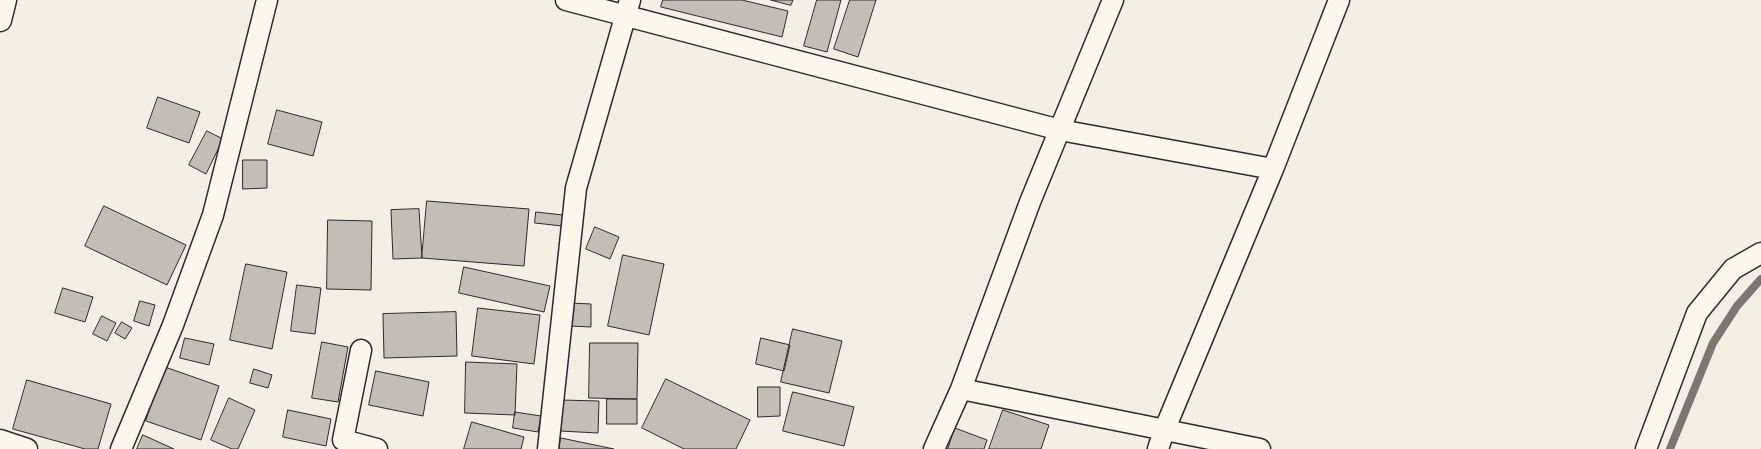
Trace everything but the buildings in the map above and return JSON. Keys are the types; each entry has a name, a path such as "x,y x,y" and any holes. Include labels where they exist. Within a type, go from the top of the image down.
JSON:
{"main road":[{"path":"0,20 5,0"}],"street":[{"path":"121,449 173,325 213,215 267,0"},
{"path":"566,0 628,8 1060,130 1273,169"},
{"path":"934,449 961,389 1030,202 1113,0"},
{"path":"1161,440 1273,169 1339,0"},
{"path":"548,449 576,188 628,8"},
{"path":"1646,449 1697,313 1733,269 1761,253"},
{"path":"361,350 342,444 377,449"},
{"path":"961,389 1161,440 1260,449"},
{"path":"0,440 27,449"}],"waterway":[{"path":"1670,449 1713,343 1737,306 1761,279"}]}
